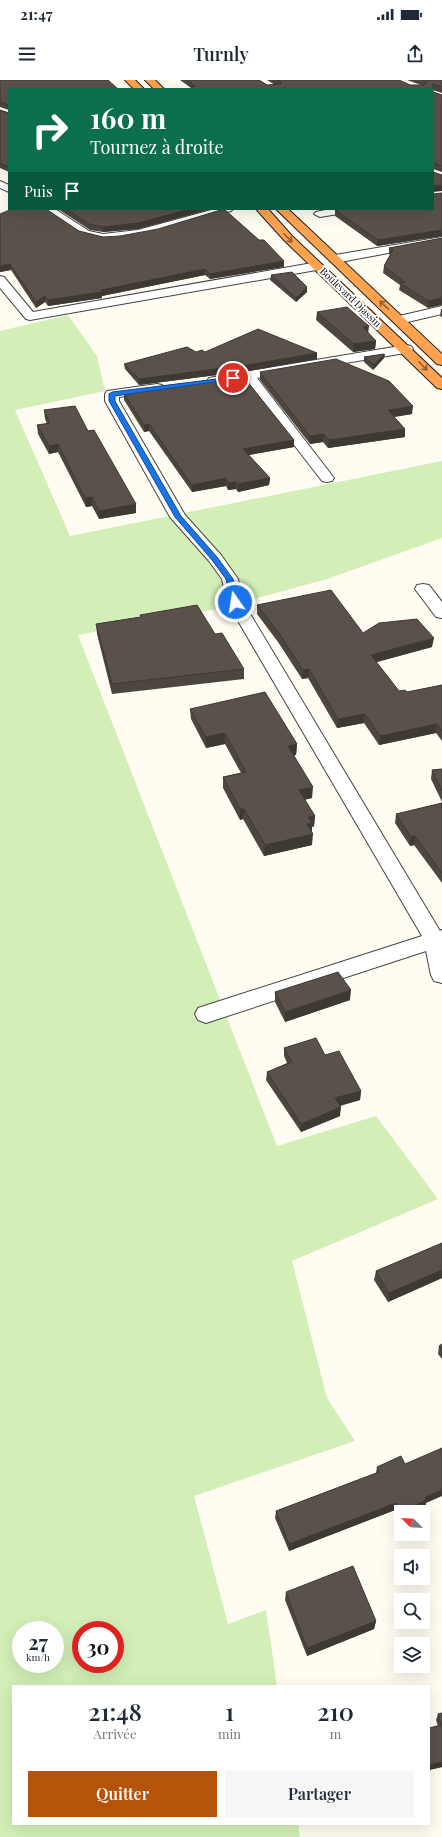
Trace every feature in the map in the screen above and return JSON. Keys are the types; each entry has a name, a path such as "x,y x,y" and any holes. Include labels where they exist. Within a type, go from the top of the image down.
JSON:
{"highway":[{"path":"130,80 138,88"},
{"path":"150,80 158,88"},
{"name":"Boulevard Djassin","path":"263,210 288,238 442,385"},
{"name":"Boulevard Djassin","path":"283,210 442,362"}],"street":[{"path":"49,210 88,234 114,237 136,234 223,210"},
{"path":"320,214 344,210"},
{"path":"335,259 442,240"},
{"path":"0,280 30,316 318,266"},
{"path":"399,320 442,310"},
{"path":"203,382 248,376 406,349"},
{"path":"248,376 328,478"},
{"path":"172,386 112,394 112,401 178,517 215,558 230,579 235,602 438,939 442,975"},
{"path":"423,588 442,613"},
{"path":"206,1014 438,939"}],"green space":[{"path":"68,315 97,356 105,391 15,410 70,536 442,461 442,538 327,579 217,609 78,635 277,1146 376,1116 438,1199 292,1261 327,1398 355,1441 194,1496 228,1624 266,1610 277,1685 12,1685 12,1825 298,1825 300,1837 0,1837 0,331"}],"building":[{"path":"0,80 108,80 117,88 8,88 8,105 0,102"},
{"path":"187,80 259,80 267,85 281,84 281,82 277,80 399,80 410,85 424,85 426,83 423,80 442,80 442,87 433,84 432,88 191,87 195,86"},
{"path":"434,92 442,95 442,166 434,163"},
{"path":"0,110 8,113 8,167 0,163"},
{"path":"434,172 442,175 442,185 434,186"},
{"path":"442,193 442,230 378,240 335,210 434,210 434,194"},
{"path":"10,210 48,210 79,231 103,237 120,236 158,229 221,210 225,210 259,240 264,240 284,261 210,274 205,269 101,290 102,292 48,300 45,296 36,302 10,264 0,266 0,214"},
{"path":"68,210 186,210 138,223 103,227 89,224"},
{"path":"442,238 442,298 428,301 400,283 405,282 384,266 393,250 389,248"},
{"path":"292,272 307,287 296,298 271,275"},
{"path":"347,307 369,326 363,327 376,341 354,344 317,312"},
{"path":"258,329 317,353 248,365 139,379 124,364 187,347 196,352 202,350 205,352"},
{"path":"384,354 374,365 364,357"},
{"path":"336,359 389,381 413,406 388,410 405,429 329,440 324,434 310,436 260,372"},
{"path":"243,376 294,440 243,449 270,478 238,484 236,482 228,483 226,478 192,485 149,424 144,425 124,393 148,388"},
{"path":"75,406 88,431 94,430 136,504 99,511 92,497 85,498 58,444 49,446 37,425 50,423 44,410"},
{"path":"331,590 363,633 379,623 417,619 434,638 371,655 399,691 405,690 407,692 442,685 442,731 437,724 380,736 365,714 338,719 309,669 303,670 279,633 257,605"},
{"path":"197,605 215,634 222,633 244,669 112,684 96,624 141,617 140,615"},
{"path":"265,692 297,744 288,746 313,787 299,790 315,816 308,817 312,823 307,824 313,834 265,845 244,809 240,809 223,777 246,772 225,733 206,737 190,709"},
{"path":"442,769 442,791 432,770"},
{"path":"442,803 442,873 415,836 411,837 396,814"},
{"path":"338,972 351,990 285,1012 275,992"},
{"path":"316,1038 325,1055 339,1051 361,1091 335,1098 341,1107 301,1124 267,1072 292,1062 284,1048"},
{"path":"442,1243 442,1270 389,1293 376,1271"},
{"path":"442,1448 442,1490 425,1497 426,1500 416,1505 397,1505 396,1503 289,1544 276,1511 379,1472 377,1467 401,1456 405,1464"},
{"path":"353,1566 376,1621 307,1648 286,1592"},
{"path":"442,1713 442,1762 430,1765 430,1728 441,1725 438,1714"}],"route":[{"path":"233,378 112,394 112,401 178,517 215,558 230,579 235,602"}]}
